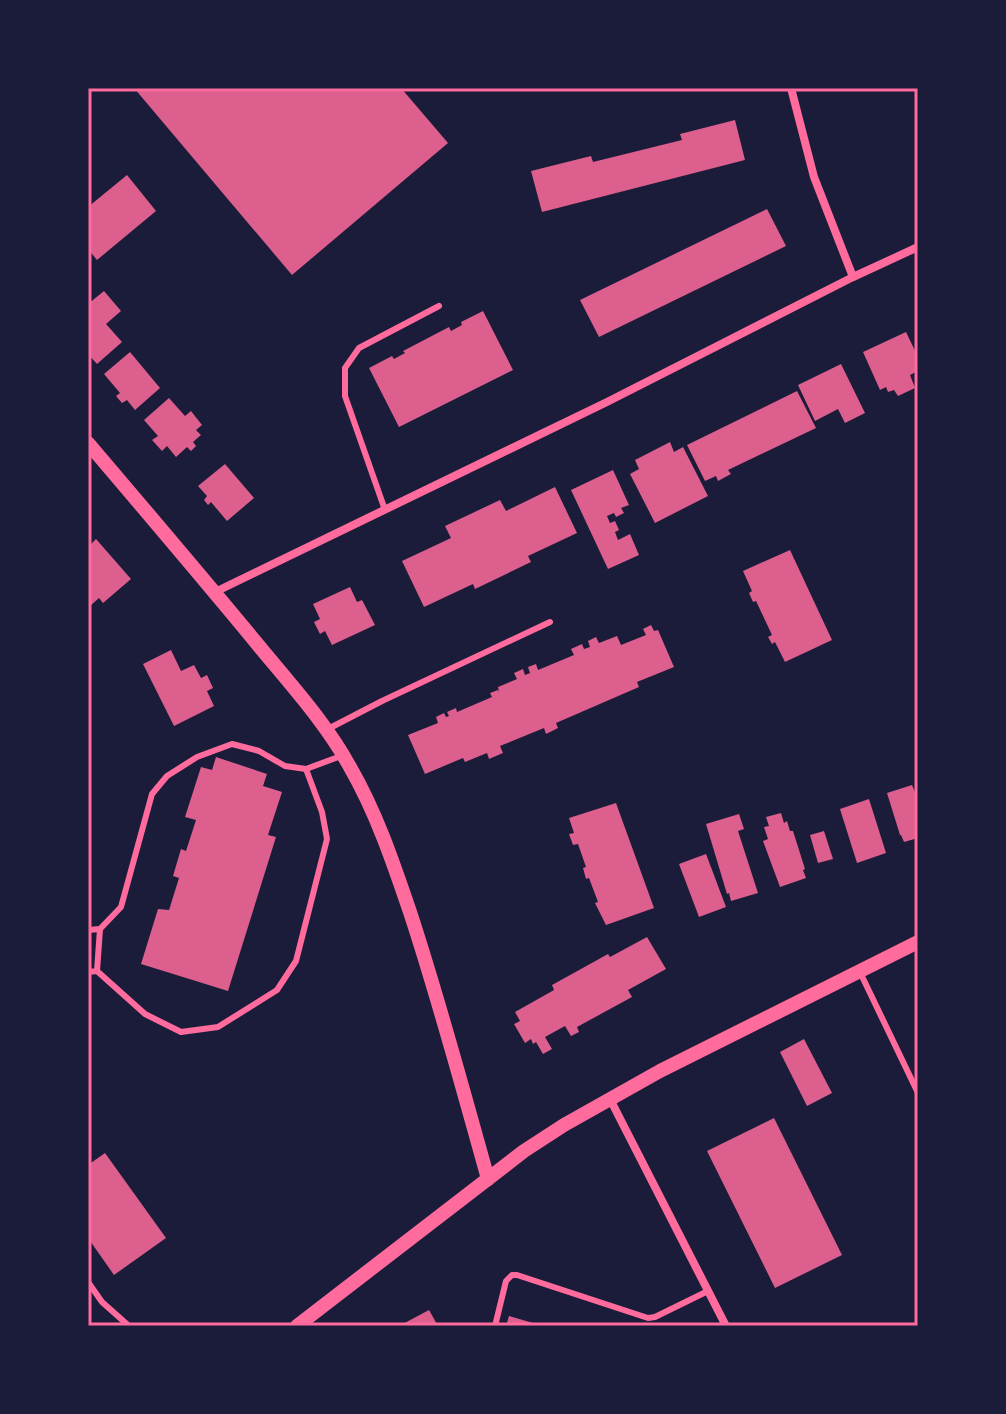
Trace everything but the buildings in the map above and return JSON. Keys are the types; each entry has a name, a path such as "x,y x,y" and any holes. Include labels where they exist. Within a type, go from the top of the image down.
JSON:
{"street":[{"path":"791,88 814,177 853,277"},
{"path":"215,592 918,247"},
{"path":"88,443 215,592 326,730 369,801 420,943 488,1179"},
{"path":"297,1326 524,1151 660,1071 918,942"},
{"path":"610,1099 726,1326"}],"lane":[{"path":"385,510 345,396 345,368 359,348 439,306"},
{"path":"326,730 550,622"},
{"path":"97,971 100,929 121,907 152,794 167,776 197,757 232,744 259,751 285,766 306,769 343,756"},
{"path":"88,972 97,971 145,1014 181,1032 218,1027 277,990 296,961 327,839 322,812 306,769"},
{"path":"88,930 100,929"},
{"path":"859,970 918,1093"},
{"path":"495,1326 506,1281 512,1275 648,1318 708,1291"},
{"path":"88,1282 102,1302 129,1326"}]}
